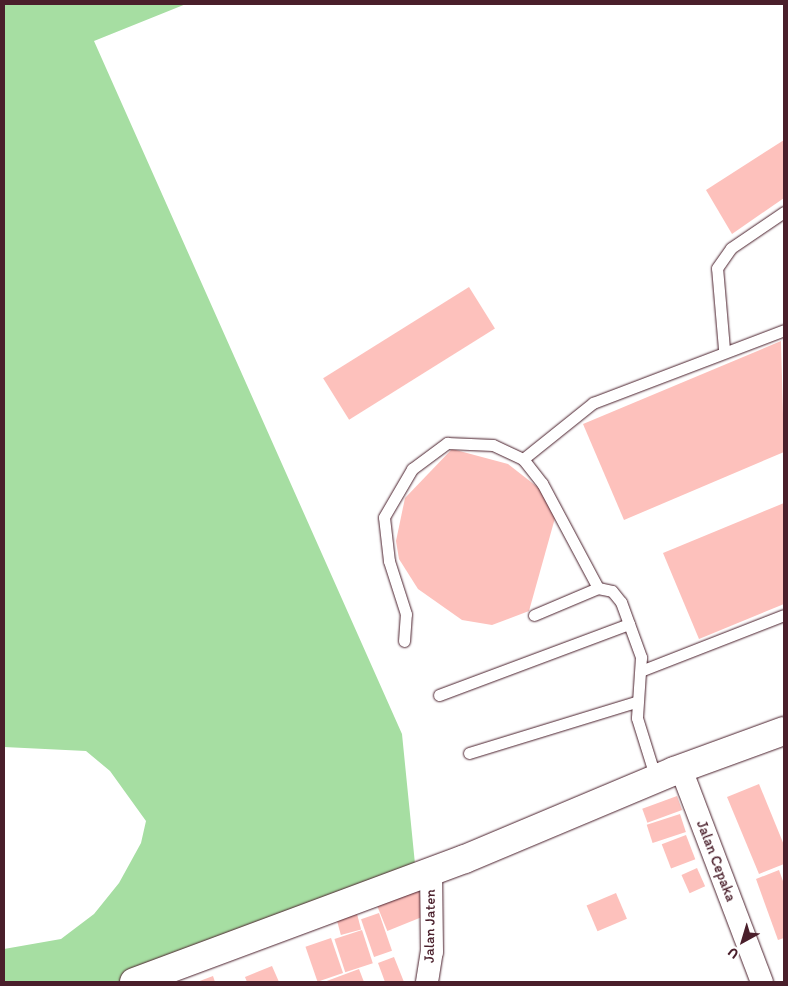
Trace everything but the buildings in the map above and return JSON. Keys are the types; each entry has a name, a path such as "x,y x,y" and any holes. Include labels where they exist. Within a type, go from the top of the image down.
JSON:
{"main road":[{"path":"134,982 431,870 681,769 784,731"}],"street":[{"name":"Jalan Cepaka","path":"681,769 762,982"},
{"name":"Jalan Jaten","path":"427,982 432,952 431,870"}],"lane":[{"path":"724,349 717,268 731,248 784,212"},
{"path":"523,459 593,403 724,349 784,330"},
{"path":"404,641 406,614 389,561 384,527 386,508 395,492 427,454 446,443 493,444 523,459 542,483 598,588"},
{"path":"534,615 598,588 612,591 621,602 643,670 636,702 656,779"},
{"path":"643,670 784,615"},
{"path":"439,695 629,624"},
{"path":"469,753 636,702"}],"green space":[{"path":"4,4 186,4 94,41 402,734 416,874 120,982 4,982 4,949 61,939 94,914 119,883 141,843 146,821 110,771 86,751 4,747"}]}
